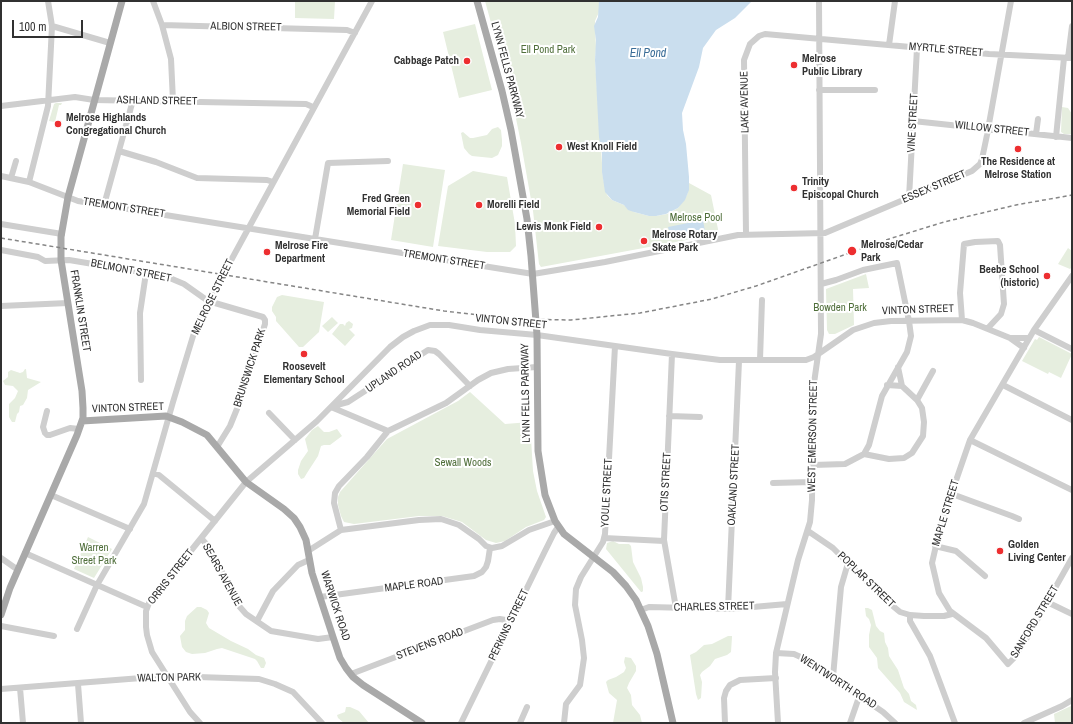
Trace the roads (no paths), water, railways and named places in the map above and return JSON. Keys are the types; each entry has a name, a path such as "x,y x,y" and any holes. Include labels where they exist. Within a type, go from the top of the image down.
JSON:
{"main road":[{"name":"FRANKLIN STREET","path":"1,615 6,598 82,421 83,400 61,260 62,234 68,197 122,1"},
{"name":"LYNN FELLS PARKWAY","path":"477,1 502,91 514,143 526,212 533,274 537,335 539,463 545,495 557,524 570,540 620,579 631,593 641,610 657,654 674,723"},
{"name":"VINTON STREET","path":"82,421 152,416 169,417 205,434 246,482"},
{"name":"WARWICK ROAD","path":"246,482 284,509 294,518 304,533 309,560 342,662 351,674 368,688 422,723"}],"street":[{"path":"29,182 48,108 52,26 48,1"},
{"path":"153,1 162,25 171,59 173,101"},
{"name":"MELROSE STREET","path":"77,629 97,585 143,508 195,330 208,301 372,1"},
{"name":"WEST EMERSON STREET","path":"778,723 776,653 787,604 800,554 808,531 811,515 813,390 821,334 823,283 820,234 819,1"},
{"path":"890,45 895,1"},
{"name":"ESSEX STREET","path":"820,234 831,232 909,198 975,169 980,164 1002,55 1010,1"},
{"name":"ALBION STREET","path":"162,25 347,30 354,33"},
{"path":"52,26 110,43"},
{"path":"1056,136 1072,26"},
{"name":"LAKE AVENUE","path":"746,234 744,66 746,51 752,41 763,34 820,40"},
{"name":"MYRTLE STREET","path":"820,40 1002,55 1068,58"},
{"name":"VINE STREET","path":"909,198 917,48"},
{"path":"819,90 875,90"},
{"name":"ASHLAND STREET","path":"1,106 71,97 94,100 306,104 313,107"},
{"path":"104,205 133,100"},
{"path":"1036,134 1038,119"},
{"name":"WILLOW STREET","path":"913,121 1072,138"},
{"path":"120,151 156,162 198,178 267,180 273,182"},
{"path":"11,178 16,161"},
{"path":"315,239 328,162 388,161"},
{"name":"TREMONT STREET","path":"1,176 29,182 78,201 533,274 604,262 746,234 820,234"},
{"path":"1,224 62,234"},
{"path":"962,320 960,298 964,244 996,240 1000,243 1004,304 1001,314 988,328"},
{"name":"BELMONT STREET","path":"1,250 38,257 45,261 69,260 89,262 160,275 177,280 208,301"},
{"path":"813,465 845,464 864,454 869,445 880,402 887,385 909,348 911,336 897,263 863,270 823,283"},
{"path":"141,380 140,313 146,273"},
{"name":"MAPLE STREET","path":"1008,664 986,638 952,614 939,593 932,563 935,546 970,440 1034,330 1071,279"},
{"path":"760,360 762,300"},
{"name":"BRUNSWICK PARK","path":"208,301 261,316 264,318 265,322 231,424 217,447"},
{"path":"1,306 68,303"},
{"name":"VINTON STREET","path":"246,482 331,407 394,343 421,328 434,325 449,325 480,330 537,335 672,354 739,361 808,360 857,328 882,321 962,320 988,328 1010,338 1024,348"},
{"path":"1034,330 1072,348"},
{"name":"VINTON STREET","path":"1010,338 1029,338"},
{"name":"YOULE STREET","path":"564,723 566,704 580,685 584,658 575,605 575,593 581,577 594,558 604,538 615,346"},
{"name":"UPLAND ROAD","path":"331,407 348,402 428,350 433,350 439,354 470,386"},
{"name":"OTIS STREET","path":"672,354 664,541 676,608"},
{"name":"OAKLAND STREET","path":"728,609 739,361"},
{"path":"341,530 334,503 336,491 388,431 446,403 482,378 501,370 537,367"},
{"path":"864,454 880,458 906,458 912,453 920,441 924,430 922,409 917,400 902,386 898,367"},
{"path":"917,400 933,371"},
{"path":"887,385 902,386"},
{"path":"1003,385 1072,420"},
{"path":"331,407 388,431"},
{"path":"47,410 42,427 47,435 70,428 79,430"},
{"path":"270,413 295,440"},
{"path":"669,416 700,417"},
{"path":"970,440 1072,490"},
{"path":"154,473 159,475 215,521"},
{"name":"ORRIS STREET","path":"200,723 190,712 152,652 148,641 146,627 147,607 246,482"},
{"path":"773,483 812,482"},
{"path":"952,494 1019,519"},
{"path":"51,495 130,529"},
{"path":"308,551 341,530 419,520 441,519 460,526 490,548 502,546 529,530 557,524"},
{"name":"PERKINS STREET","path":"461,723 554,533 557,524"},
{"name":"POPLAR STREET","path":"808,531 831,547 900,612 910,615 938,616 952,614"},
{"name":"SEARS AVENUE","path":"201,538 210,551 241,610 267,629 273,631 316,639 333,637"},
{"path":"604,538 664,541"},
{"path":"935,546 956,551 985,576"},
{"name":"MAPLE ROAD","path":"320,597 474,576 482,572 486,567 490,548"},
{"path":"25,554 147,607"},
{"path":"1,558 18,570"},
{"name":"SANFORD STREET","path":"1008,664 1013,659 1072,558"},
{"path":"256,621 270,596 298,565 309,560"},
{"path":"833,677 841,587 848,563"},
{"path":"1047,602 1072,614"},
{"name":"CHARLES STREET","path":"641,610 649,607 728,609 787,604"},
{"path":"910,615 910,621 930,656 955,723"},
{"name":"STEVENS ROAD","path":"351,674 495,619 511,621"},
{"path":"1,626 54,636"},
{"name":"WENTWORTH ROAD","path":"776,653 802,657 833,677 895,723"},
{"name":"WALTON PARK","path":"1,689 167,676 263,680 293,692 322,723"},
{"path":"725,723 724,698 730,685 740,680 776,678"},
{"path":"78,684 81,723"},
{"path":"20,688 23,723"},
{"path":"850,723 860,697"},
{"path":"1024,723 1072,700"},
{"path":"520,723 527,707"}],"water":[{"name":"Ell Pond","path":"599,1 752,1 735,18 716,30 703,48 699,67 682,113 689,190 685,200 678,208 666,214 649,216 628,210 624,205 612,200 605,192 599,137 595,60 596,40 594,26 598,17"},
{"path":"703,220 705,231 671,238 668,227"}],"railway":[{"path":"1,238 444,311 515,319 571,320 640,313 712,299 756,286 892,238 944,222 1016,205 1072,195"}],"place":[{"name":"Cabbage Patch","path":"467,61"},
{"name":"Melrose Public Library","path":"794,65"},
{"name":"Melrose Highlands Congregational Church","path":"58,124"},
{"name":"West Knoll Field","path":"559,147"},
{"name":"The Residence at Melrose Station","path":"1018,149"},
{"name":"Trinity Episcopal Church","path":"794,188"},
{"name":"Fred Green Memorial Field","path":"418,205"},
{"name":"Morelli Field","path":"479,205"},
{"name":"Lewis Monk Field","path":"599,227"},
{"name":"Melrose Rotary Skate Park","path":"644,241"},
{"name":"Melrose/Cedar Park","path":"852,251"},
{"name":"Melrose Fire Department","path":"267,252"},
{"name":"Beebe School (historic)","path":"1047,276"},
{"name":"Roosevelt Elementary School","path":"304,354"},
{"name":"Golden Living Center","path":"1000,551"}],"park label":[{"name":"Ell Pond Park","path":"548,50"},
{"name":"Melrose Pool","path":"696,218"},
{"name":"Bowden Park","path":"840,308"},
{"name":"Sewall Woods","path":"463,463"},
{"name":"Warren Street Park","path":"94,554"}]}
